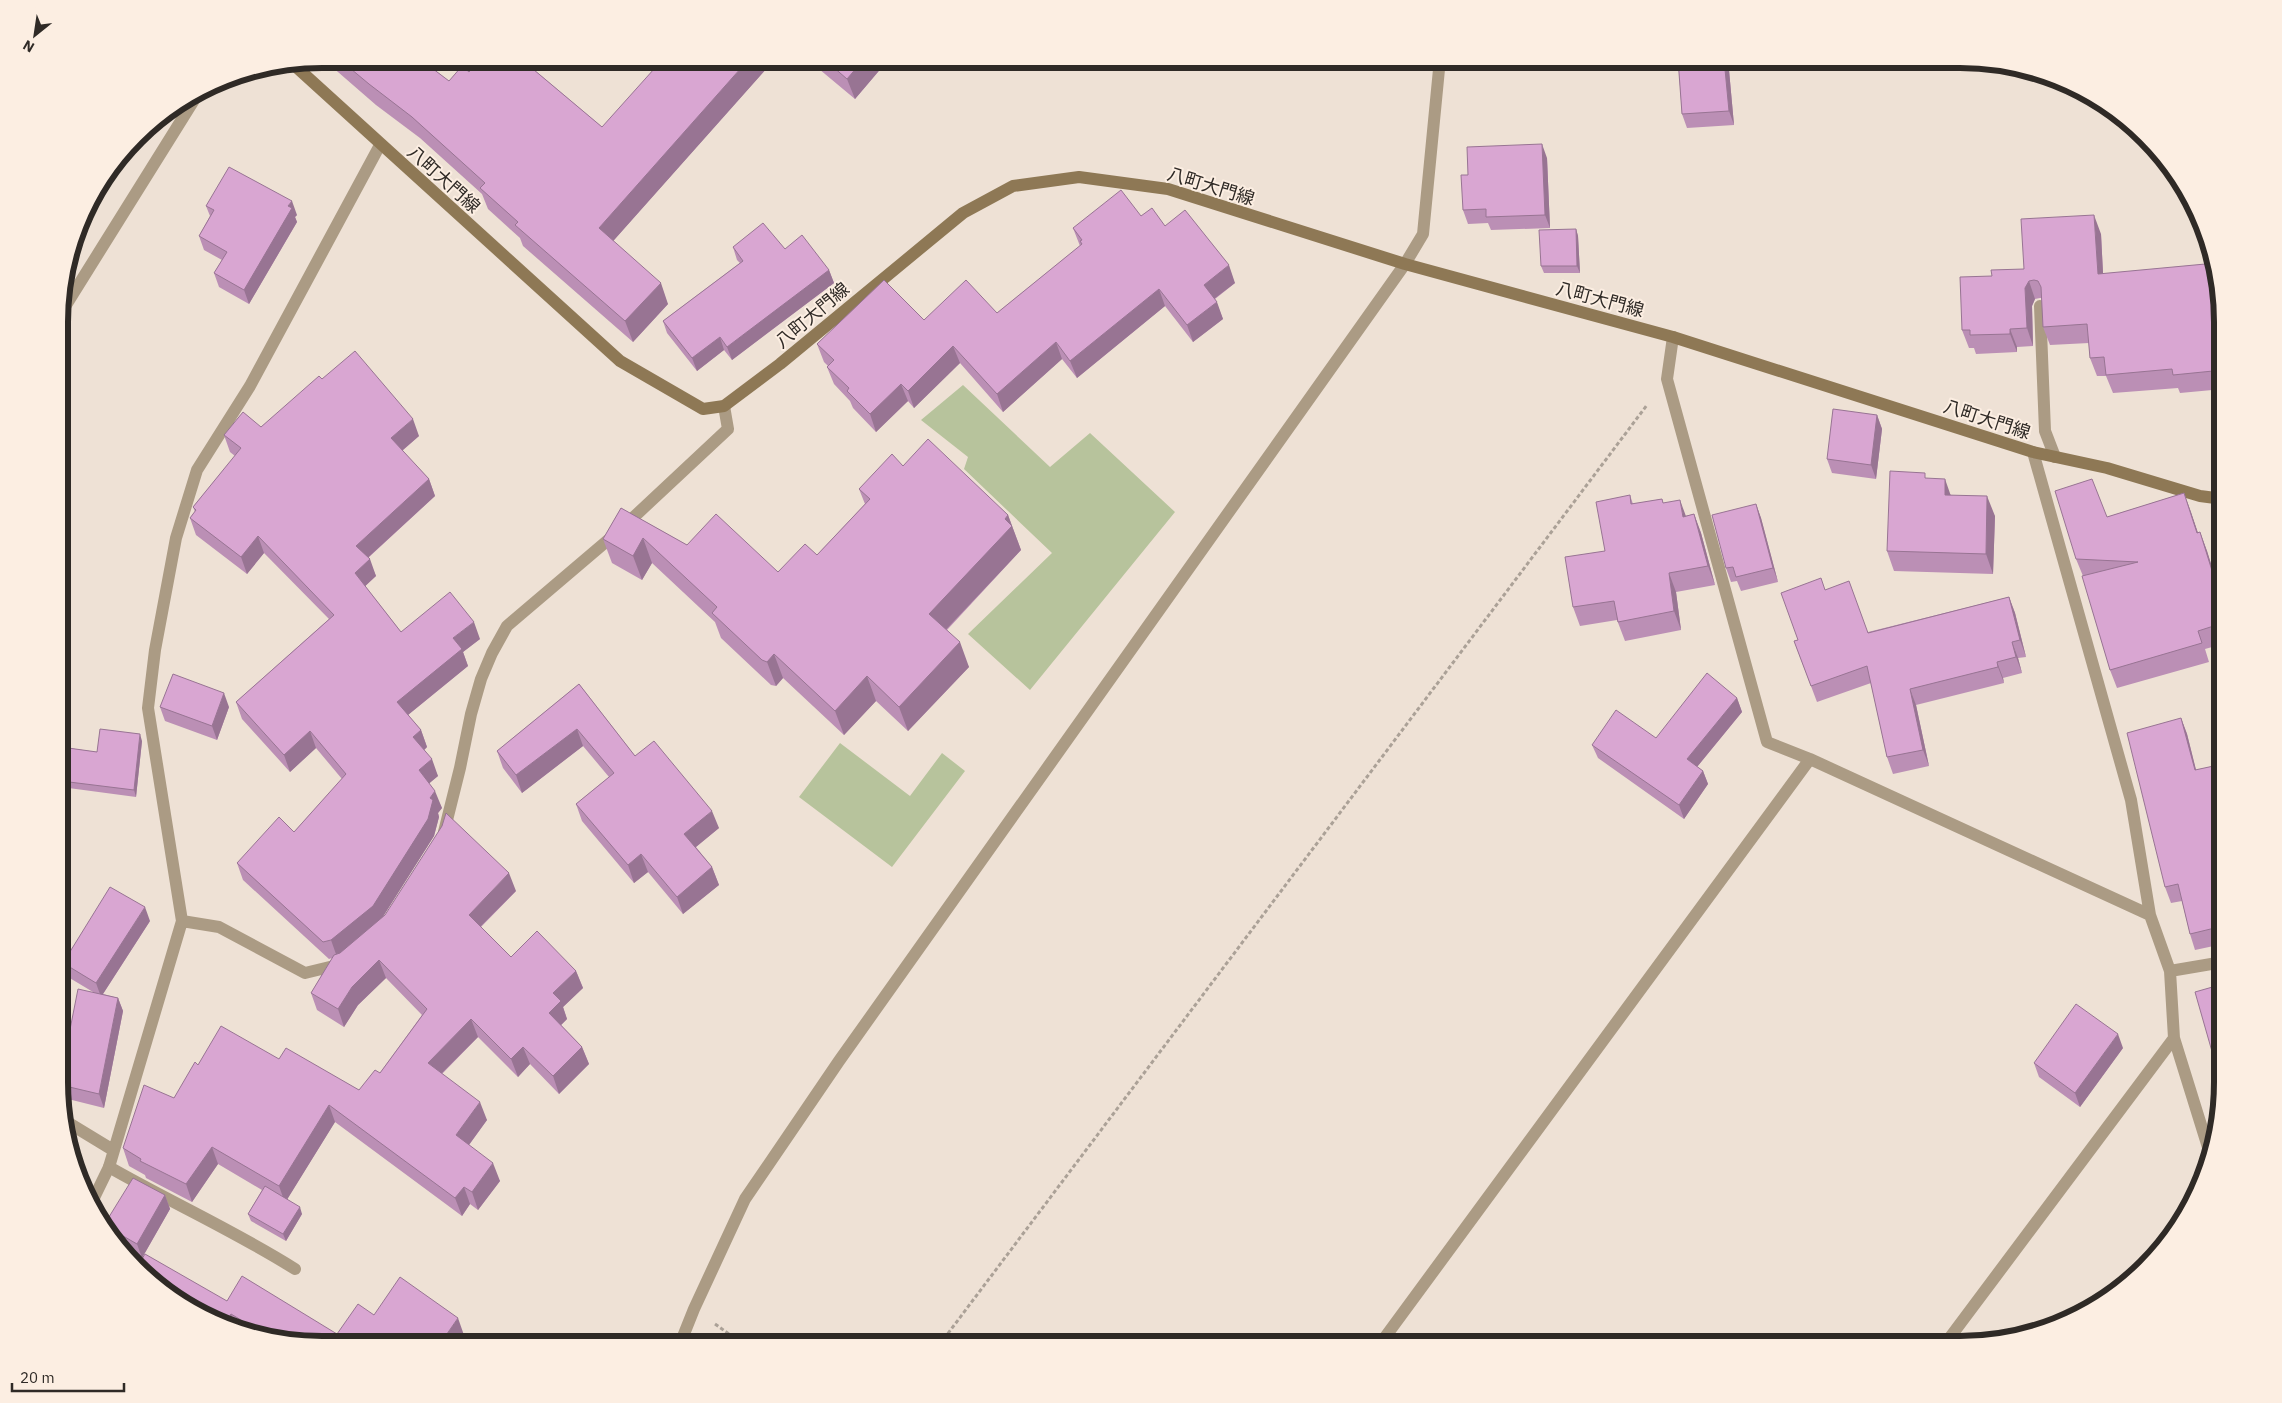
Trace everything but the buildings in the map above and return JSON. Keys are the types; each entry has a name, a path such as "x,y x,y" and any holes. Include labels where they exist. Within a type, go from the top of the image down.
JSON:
{"main road":[{"name":"八町大門線","path":"298,69 620,361 703,409 724,406 780,364 963,213 1013,186 1079,178 1168,189 1405,264 1673,336 2033,452 2107,468 2200,496 2214,498"}],"street":[{"path":"683,1336 745,1200 839,1061 1405,264 1423,234 1439,67"},
{"path":"68,301 193,102"},
{"path":"95,1196 108,1166 182,921 148,708 155,650 176,538 197,470 250,386 380,145"},
{"path":"2040,306 2045,431 2055,457"},
{"path":"1673,336 1667,378 1767,742 1810,759 2150,915"},
{"path":"437,848 442,839 481,679 507,626 621,529 728,429 724,406"},
{"path":"2033,452 2131,800 2150,915 2170,971 2174,1038 2207,1144"},
{"path":"1386,1336 1810,759"},
{"path":"182,921 219,927 305,973 341,964 349,958"},
{"path":"2170,971 2214,964"},
{"path":"1951,1336 2174,1038"},
{"path":"71,1124 113,1150"},
{"path":"108,1166 152,1192 250,1241 295,1269"}],"path":[{"path":"946,1336 1667,378"},
{"path":"694,1309 732,1336"}],"green space":[{"path":"963,385 1050,467 1090,433 1175,512 1030,690 968,634 1052,553 964,469 968,457 921,420"},
{"path":"840,743 910,796 942,753 965,771 892,867 799,797"}]}
